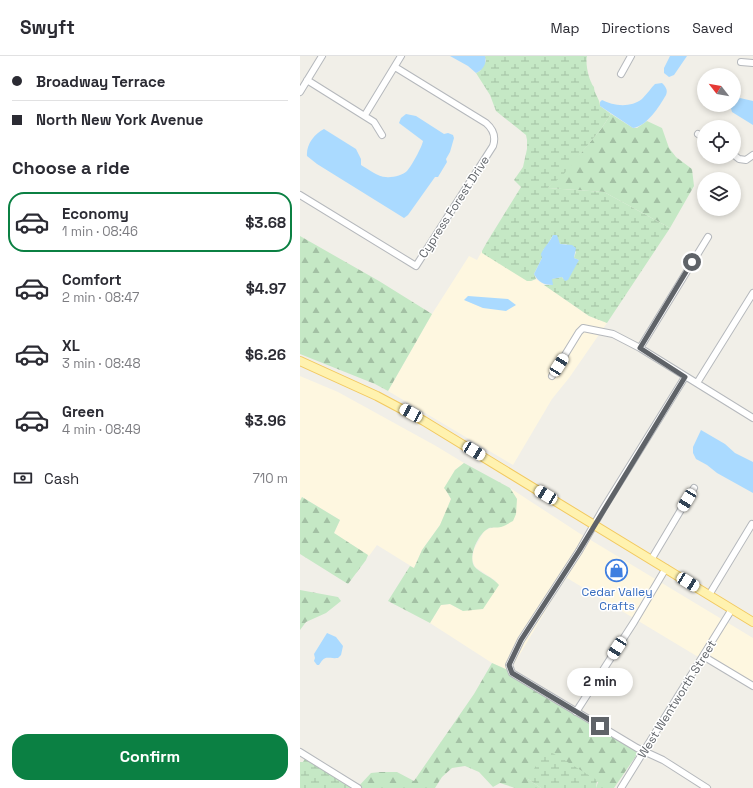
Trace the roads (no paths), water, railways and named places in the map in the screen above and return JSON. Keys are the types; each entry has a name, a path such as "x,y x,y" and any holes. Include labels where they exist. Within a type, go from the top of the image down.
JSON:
{"main road":[{"path":"300,361 374,394 444,432 753,622"}],"street":[{"path":"300,92 322,56"},
{"path":"364,115 401,56"},
{"path":"620,74 631,56"},
{"path":"741,62 753,62"},
{"name":"Cypress Forest Drive","path":"300,195 416,266 493,146 494,136 491,128 486,123 394,67"},
{"path":"307,80 374,122 382,135"},
{"path":"741,159 746,160 753,155"},
{"path":"640,348 708,237"},
{"path":"697,383 753,293"},
{"path":"552,376 579,332 584,328 613,334 640,348 753,418"},
{"path":"685,377 575,556 521,640 510,661 510,669 512,673 576,712 637,748 662,760 707,788"},
{"path":"651,560 694,488"},
{"path":"709,595 752,524"},
{"path":"576,712 634,622 666,568"},
{"name":"West Wentworth Street","path":"621,788 732,609"},
{"path":"703,656 753,686"},
{"path":"300,752 358,788"}],"water":[{"path":"450,56 485,56 485,64 481,70 476,73 468,66"},
{"path":"670,56 687,56 674,75 669,77 664,73 664,68"},
{"path":"662,83 667,92 660,105 648,120 633,128 600,106 600,102 602,100 617,105 633,104 642,99 655,84"},
{"path":"741,98 753,101 753,125 732,112 741,112"},
{"path":"406,114 416,116 444,134 448,133 453,135 454,138 450,152 446,159 447,162 438,177 435,177 408,215 404,218 317,164 307,156 311,140 324,129 356,149 361,159 361,165 370,171 383,177 400,175 407,171 419,152 423,141 399,123 401,118"},
{"path":"553,235 557,235 560,244 572,245 576,248 574,258 579,260 568,280 565,281 562,277 552,279 553,285 542,282 537,279 534,274 542,258 541,254"},
{"path":"468,296 508,299 516,305 506,311 483,308 464,300"},
{"path":"701,430 725,444 735,453 753,462 753,493 717,473 696,459 693,453 693,447"},
{"path":"327,633 336,637 343,646 341,655 338,658 325,658 319,665 317,665 314,661 314,654"}],"place":[{"name":"Cedar Valley Crafts","path":"617,571"}]}
